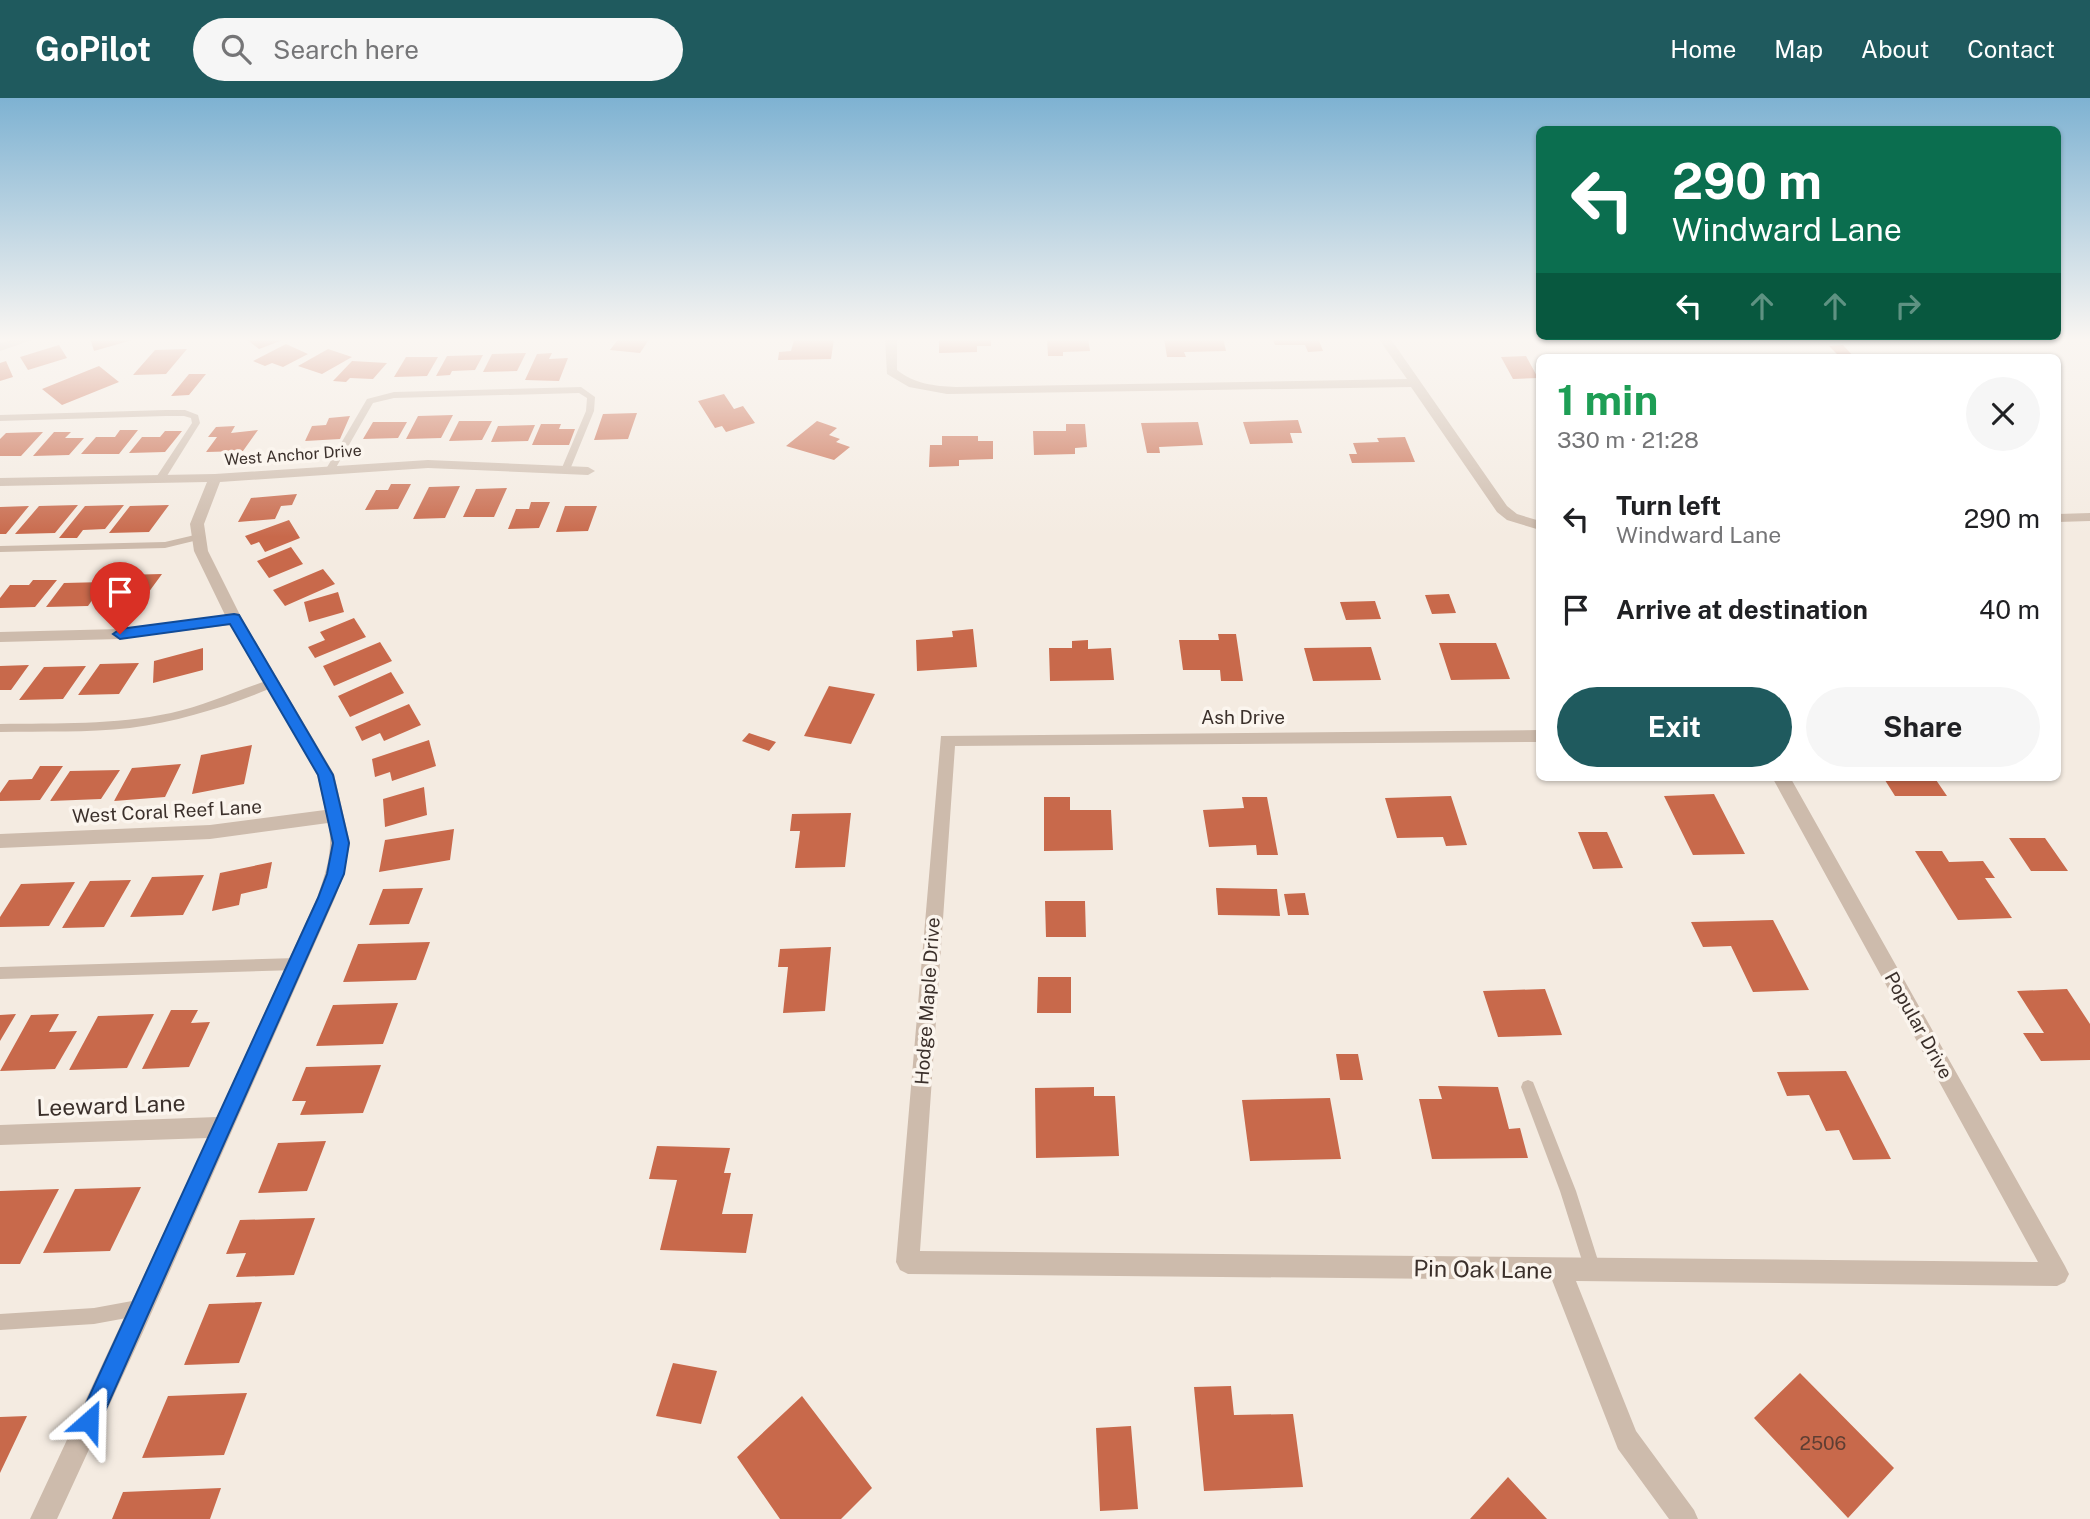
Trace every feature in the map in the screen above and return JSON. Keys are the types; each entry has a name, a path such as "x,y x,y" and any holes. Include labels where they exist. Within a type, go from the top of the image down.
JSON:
{"street":[{"path":"1431,404 1502,509 1512,517 1536,525"},
{"name":"West Anchor Drive","path":"0,482 215,478 428,464 588,471"},
{"path":"43,1519 143,1307 296,964 335,874 341,843 325,775 234,619 201,551 197,524 206,495 215,478"},
{"path":"2061,518 2090,517"},
{"path":"0,637 120,634 234,619"},
{"name":"Ash Drive","path":"947,740 1536,736"},
{"name":"Hodge Maple Drive","path":"908,1262 947,740"},
{"name":"Popular Drive","path":"1783,781 2057,1273"},
{"name":"West Coral Reef Lane","path":"0,841 228,831 285,825 335,815"},
{"name":"Leeward Lane","path":"0,1135 223,1127"},
{"name":"Pin Oak Lane","path":"908,1262 2057,1273"},
{"path":"1560,1269 1590,1352 1627,1440 1685,1519"}],"lane":[{"path":"331,469 368,404"},
{"path":"566,470 590,404"},
{"path":"0,418 166,413 185,413 195,417 197,423 160,479"},
{"path":"0,549 165,545 199,537"},
{"path":"0,728 107,727 198,711 235,699 272,682"},
{"path":"0,973 296,964"},
{"path":"1528,1087 1593,1270"},
{"path":"0,1322 94,1316 143,1307"}],"building":[{"path":"700,404 731,404 734,409 743,406 755,423 726,432 722,426 715,428"},
{"path":"637,413 628,439 594,440 603,414"},
{"path":"453,415 441,438 406,439 418,416"},
{"path":"350,416 340,439 305,441 312,426 326,425 329,418"},
{"path":"1298,420 1302,433 1290,433 1293,443 1250,444 1243,422"},
{"path":"459,421 492,421 482,440 449,441"},
{"path":"817,421 837,428 829,435 840,439 836,442 850,447 834,460 786,446"},
{"path":"373,422 407,422 398,438 363,439"},
{"path":"1198,422 1203,445 1159,447 1160,453 1147,453 1141,423"},
{"path":"541,424 561,424 559,429 575,429 569,445 532,445"},
{"path":"1066,424 1085,424 1087,447 1075,448 1075,454 1034,455 1033,431 1066,431"},
{"path":"535,425 528,441 491,442 498,426"},
{"path":"235,426 231,433 258,430 243,451 206,452 217,437 208,437 216,427"},
{"path":"120,430 138,430 119,454 81,454 96,437 115,437"},
{"path":"165,431 182,431 165,452 129,453 142,437 160,437"},
{"path":"43,432 21,456 0,456 0,439 6,433"},
{"path":"54,432 71,432 65,438 84,438 69,455 33,456"},
{"path":"942,436 978,436 978,441 993,441 993,459 959,460 959,466 929,467 930,445 942,445"},
{"path":"1405,437 1415,462 1352,463 1349,454 1357,454 1353,443 1379,442 1377,438"},
{"path":"391,484 411,484 398,509 365,510 376,490 388,490"},
{"path":"460,486 445,518 413,519 429,487"},
{"path":"507,488 494,517 463,517 476,489"},
{"path":"297,494 292,505 281,506 275,519 238,522 251,498"},
{"path":"531,502 550,502 539,528 508,529 516,509 529,509"},
{"path":"78,505 55,533 15,534 39,506"},
{"path":"124,505 105,529 83,530 77,538 59,538 85,506"},
{"path":"169,505 149,532 109,533 130,506"},
{"path":"29,506 6,534 0,534 0,507"},
{"path":"565,506 597,506 588,531 556,532"},
{"path":"289,520 300,538 265,552 259,542 251,545 245,536"},
{"path":"291,547 303,564 269,578 257,561"},
{"path":"323,569 335,584 285,606 273,590"},
{"path":"162,574 140,604 99,605 121,575"},
{"path":"33,580 57,580 35,607 0,608 0,598 10,585 29,585"},
{"path":"105,582 88,606 46,607 64,583"},
{"path":"338,592 344,612 309,622 304,602"},
{"path":"1449,594 1456,613 1432,614 1425,595"},
{"path":"1375,601 1381,619 1346,620 1340,602"},
{"path":"354,618 366,637 315,658 308,647 325,640 320,632"},
{"path":"973,629 977,667 917,671 916,640 953,637 952,631"},
{"path":"1218,634 1236,634 1243,681 1221,681 1220,670 1183,670 1179,640 1219,640"},
{"path":"1088,640 1088,649 1111,648 1114,680 1050,681 1049,648 1072,648 1072,641"},
{"path":"380,642 392,661 334,686 323,666"},
{"path":"1439,643 1496,643 1510,679 1451,680"},
{"path":"1371,647 1381,680 1313,681 1304,648"},
{"path":"203,648 203,670 153,683 154,661"},
{"path":"139,663 119,694 78,695 100,664"},
{"path":"29,665 11,690 0,690 0,666"},
{"path":"86,666 63,699 19,700 44,667"},
{"path":"391,672 404,693 350,717 338,696"},
{"path":"829,686 875,694 851,744 804,736"},
{"path":"409,704 421,725 384,741 380,733 362,741 355,727"},
{"path":"749,733 776,742 769,751 742,741"},
{"path":"429,740 436,766 392,781 390,772 375,777 372,759"},
{"path":"252,745 244,784 192,794 201,755"},
{"path":"181,764 165,797 114,801 132,768"},
{"path":"40,766 63,766 40,800 0,801 0,793 9,780 32,779"},
{"path":"120,770 101,799 50,801 70,771"},
{"path":"1886,781 1937,781 1947,796 1895,796"},
{"path":"424,787 427,815 385,827 383,799"},
{"path":"1714,794 1745,854 1693,855 1664,796"},
{"path":"1451,796 1467,845 1446,846 1443,837 1397,838 1385,798"},
{"path":"1044,797 1070,797 1070,810 1111,810 1113,850 1044,851"},
{"path":"1242,797 1267,797 1278,855 1257,855 1256,845 1209,847 1203,810 1244,808"},
{"path":"851,813 845,867 795,868 800,831 790,831 792,814"},
{"path":"454,829 450,860 379,872 385,840"},
{"path":"1578,832 1607,832 1623,868 1593,869"},
{"path":"2009,838 2045,838 2068,871 2031,871"},
{"path":"1915,851 1942,851 1949,862 1983,861 1995,878 1985,878 2012,918 1958,920"},
{"path":"272,862 267,888 241,894 239,905 212,911 220,873"},
{"path":"204,875 183,915 130,917 152,877"},
{"path":"131,880 104,927 62,928 90,881"},
{"path":"75,882 49,926 0,927 0,917 21,884"},
{"path":"423,888 409,924 369,925 383,889"},
{"path":"1216,888 1277,889 1280,916 1218,915"},
{"path":"1305,893 1309,915 1288,915 1284,894"},
{"path":"1045,901 1085,901 1086,937 1046,937"},
{"path":"1773,920 1809,990 1753,992 1731,946 1703,947 1691,922"},
{"path":"430,942 416,980 343,982 358,944"},
{"path":"831,947 825,1011 783,1013 788,967 778,967 780,949"},
{"path":"1038,977 1071,977 1071,1013 1037,1013"},
{"path":"1545,989 1562,1035 1498,1037 1483,991"},
{"path":"2067,989 2090,1024 2090,1060 2041,1061 2023,1033 2044,1033 2017,991"},
{"path":"398,1003 383,1044 316,1046 333,1005"},
{"path":"171,1010 198,1010 191,1023 210,1022 189,1067 142,1069"},
{"path":"16,1014 0,1041 0,1015"},
{"path":"59,1014 49,1032 77,1031 55,1069 0,1071 31,1015"},
{"path":"154,1014 127,1068 69,1070 98,1016"},
{"path":"1336,1054 1358,1054 1363,1080 1340,1080"},
{"path":"381,1065 363,1113 300,1115 306,1101 292,1101 306,1067"},
{"path":"1846,1071 1891,1159 1853,1160 1839,1130 1826,1131 1809,1095 1787,1096 1777,1072"},
{"path":"1438,1086 1498,1087 1509,1129 1520,1128 1528,1158 1432,1159 1419,1099 1442,1099"},
{"path":"1094,1087 1094,1096 1115,1096 1119,1156 1036,1158 1035,1088"},
{"path":"1330,1098 1341,1159 1250,1161 1242,1100"},
{"path":"326,1141 307,1191 258,1193 278,1143"},
{"path":"657,1146 730,1148 724,1173 731,1173 722,1214 753,1214 746,1253 660,1250 677,1180 649,1179"},
{"path":"141,1187 110,1251 43,1253 75,1189"},
{"path":"59,1189 20,1264 0,1264 0,1191"},
{"path":"315,1218 294,1275 236,1277 246,1253 226,1254 240,1220"},
{"path":"262,1302 239,1363 184,1365 209,1304"},
{"path":"673,1363 717,1371 701,1424 656,1416"},
{"path":"1800,1373 1894,1468 1848,1518 1754,1418"},
{"path":"1231,1386 1234,1415 1293,1414 1303,1487 1204,1491 1194,1387"},
{"path":"247,1393 224,1455 142,1458 168,1396"},
{"path":"802,1396 872,1488 841,1519 780,1519 737,1457"},
{"path":"27,1416 0,1473 0,1417"},
{"path":"1131,1426 1138,1509 1100,1511 1096,1428"},
{"path":"1508,1477 1547,1519 1470,1519"},
{"path":"221,1488 210,1519 112,1519 123,1492"}],"route":[{"path":"89,1421 326,898 335,874 341,843 325,775 234,619 120,634"}]}
